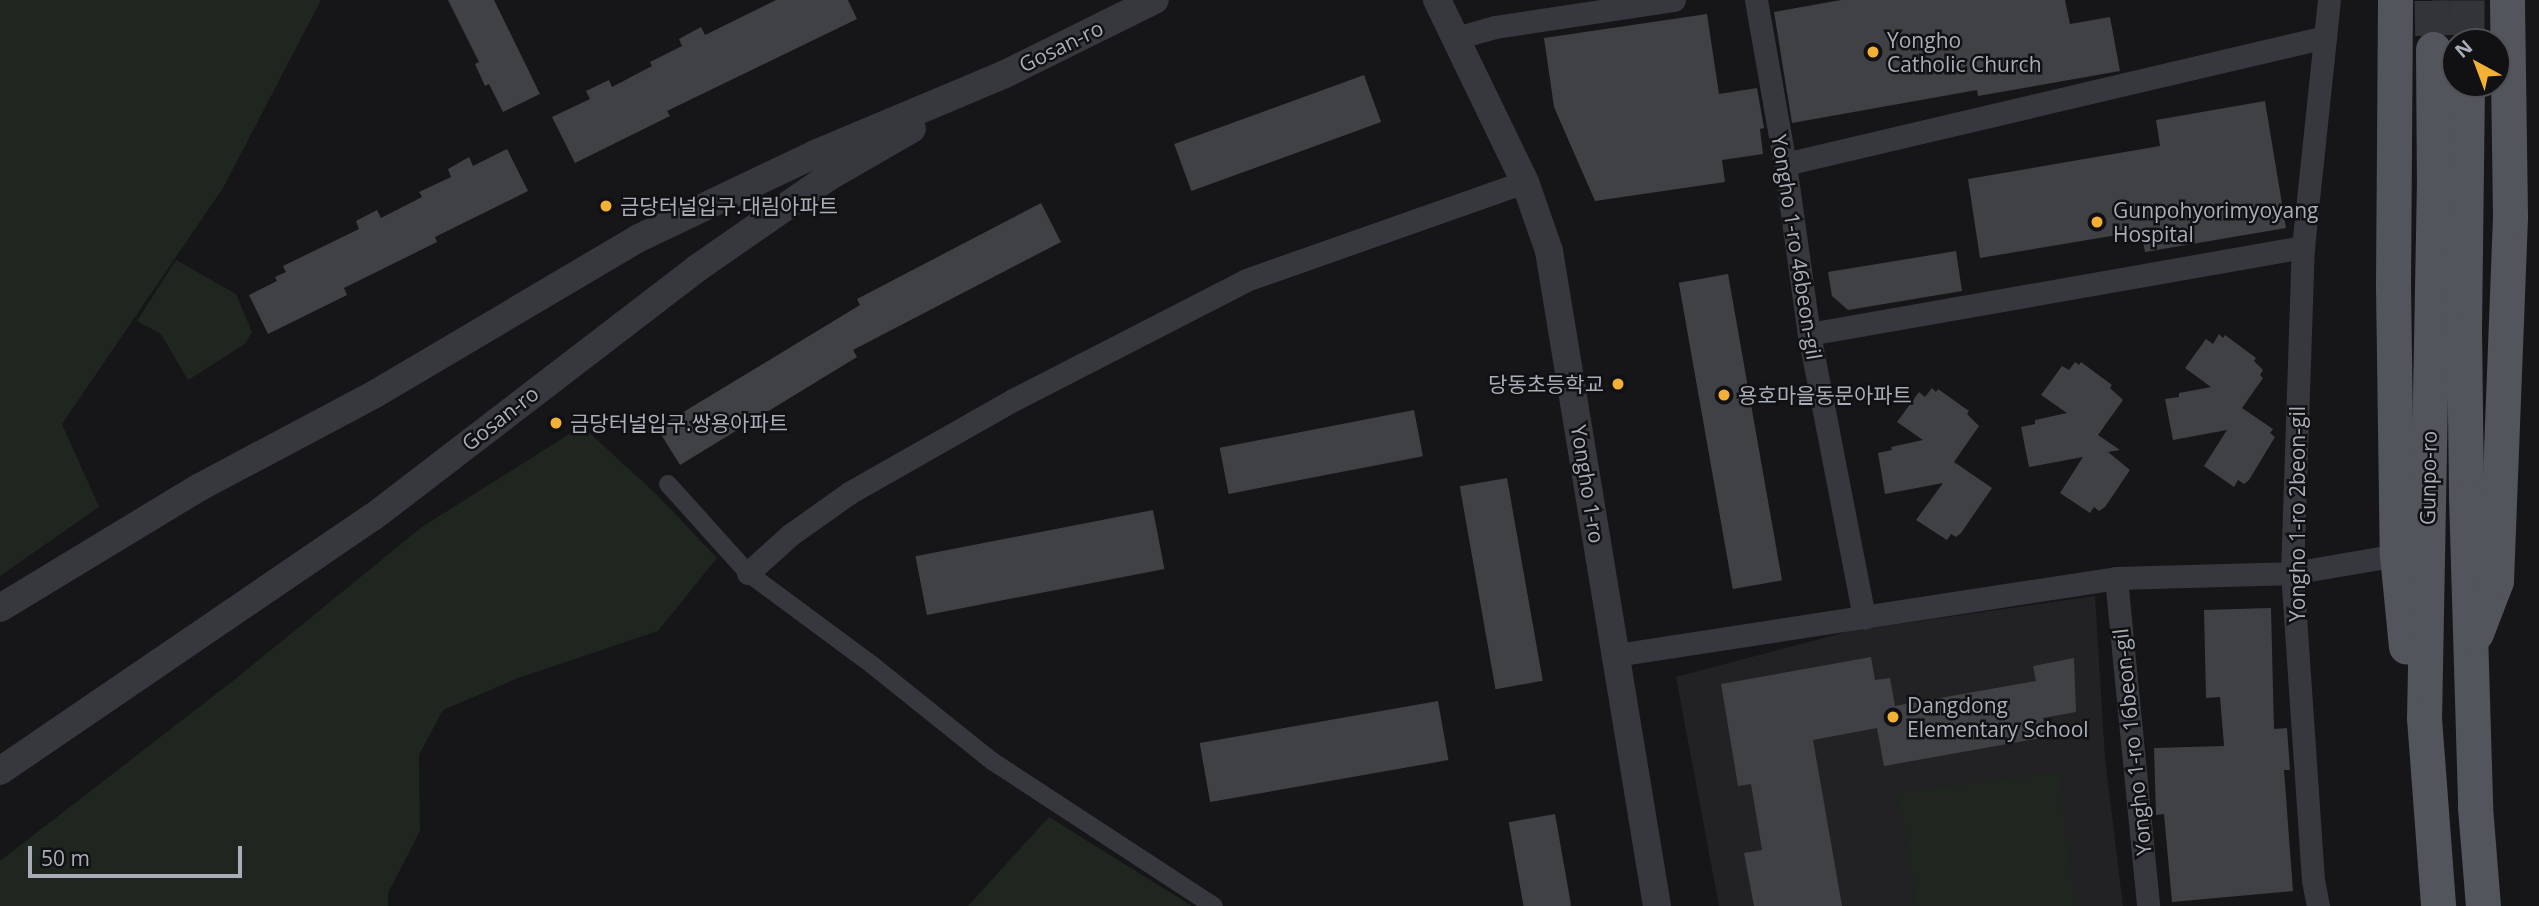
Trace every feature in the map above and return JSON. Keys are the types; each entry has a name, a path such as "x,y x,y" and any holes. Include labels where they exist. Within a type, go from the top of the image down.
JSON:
{"main road":[{"path":"2470,649 2496,580 2510,218 2507,0"},
{"path":"2396,1 2393,285 2398,555 2406,649 2424,718"},
{"name":"Gunpo-ro","path":"2434,49 2424,718 2438,906"},
{"name":"Gunpo-ro","path":"2467,98 2464,328 2470,649 2475,807 2483,906"}],"street":[{"name":"Gosan-ro","path":"0,608 200,487 374,394 639,238 814,154 1005,74 1155,0"},
{"name":"Yongho 1-ro","path":"1437,0 1525,182 1549,251 1657,906"},
{"path":"1456,38 1495,27 1674,0"},
{"name":"Yongho 1-ro 46beon-gil","path":"1756,0 1785,164 1810,334 1864,618"},
{"name":"Yongho 1-ro 2beon-gil","path":"2318,906 2313,880 2292,573 2303,247 2329,0"},
{"path":"1785,164 2325,37"},
{"name":"Gosan-ro","path":"0,771 373,517 696,269 805,193 1005,74"},
{"path":"748,573 790,535 849,493 1013,400 1246,280 1525,182"},
{"path":"1810,334 2303,247"},
{"path":"668,484 748,573 871,664 992,761 1214,906"},
{"path":"1616,655 2116,578 2292,573 2398,555"},
{"name":"Yongho 1-ro 16beon-gil","path":"2116,578 2148,906"}],"shaded area":[{"path":"0,0 321,0 223,188 62,424 99,507 0,576"},
{"path":"176,260 236,294 252,332 245,344 188,380 161,334 137,321"},
{"path":"582,426 656,494 717,558 658,631 518,678 443,710 419,755 420,831 388,893 388,906 0,906 0,861 229,684 422,527"},
{"name":"Dangdong Elementary School","path":"2095,596 2105,758 2123,906 1719,906 1676,677 1850,631"},
{"path":"2059,772 2075,906 1917,906 1898,793"},
{"path":"1049,817 1097,847 1192,906 968,906"}],"building":[{"path":"448,0 494,0 540,94 503,112 489,84 485,86 475,64 479,62"},
{"path":"776,0 848,0 857,19 667,111 670,116 575,163 552,117 590,99 586,91 609,80 612,87 652,66 650,62 682,46 679,39 701,27 705,35"},
{"name":"Yongho Catholic Church","path":"1841,0 2065,0 2070,24 2110,17 2120,71 1978,96 1977,90 1792,123 1774,12"},
{"path":"1707,14 1719,94 1757,88 1764,128 1760,129 1763,154 1722,160 1725,182 1595,201 1554,107 1544,38"},
{"path":"1364,75 1381,122 1191,191 1174,144"},
{"path":"2265,101 2286,228 2145,252 2141,231 1980,258 1968,179 2160,146 2156,120"},
{"path":"507,149 528,191 435,237 437,242 344,288 347,295 268,334 249,295 277,281 275,277 286,272 283,266 359,229 356,221 377,210 381,218 422,197 419,192 451,177 448,169 469,157 473,166"},
{"path":"1041,203 1061,242 853,350 857,357 680,465 657,428 860,305 857,299"},
{"path":"1956,251 1962,291 1848,310 1832,296 1828,272"},
{"name":"용호마을동문아파트","path":"1728,274 1782,580 1733,589 1679,283"},
{"path":"2219,334 2223,338 2225,335 2256,358 2254,361 2263,370 2260,375 2263,378 2242,408 2273,429 2270,433 2275,437 2249,480 2244,484 2238,480 2234,487 2204,466 2227,430 2173,440 2165,399 2179,397 2179,393 2211,387 2185,368 2206,339 2213,344"},
{"path":"2075,362 2079,365 2081,362 2112,385 2110,388 2123,400 2098,435 2120,450 2108,452 2130,470 2105,507 2099,511 2094,507 2090,513 2060,493 2083,457 2029,467 2021,427 2035,424 2035,420 2067,413 2041,395 2062,366 2069,370"},
{"path":"1932,388 1936,392 1938,389 1969,411 1967,414 1979,426 1954,462 1992,488 1961,533 1956,537 1951,534 1947,540 1916,520 1943,483 1885,494 1878,453 1892,450 1891,447 1923,440 1897,422 1919,392 1925,397"},
{"path":"1414,410 1423,456 1229,494 1220,448"},
{"path":"1507,478 1543,681 1496,689 1460,486"},
{"path":"1153,510 1164,569 927,615 915,556"},
{"path":"2271,608 2274,729 2287,728 2290,770 2284,770 2293,891 2172,902 2164,814 2156,815 2154,748 2224,746 2220,697 2206,698 2204,610"},
{"path":"1871,657 1875,680 1890,678 1895,706 2036,681 2033,666 2074,658 2076,712 2043,718 2046,737 1884,766 1877,728 1813,740 1842,906 1754,906 1744,853 1762,850 1751,784 1738,786 1721,684"},
{"path":"1438,701 1448,760 1210,802 1200,743"},
{"path":"1555,814 1571,906 1523,906 1509,822"}],"tunnel":[{"path":"2432,0 2433,49"},
{"path":"2467,0 2467,28"}],"place":[{"name":"Yongho Catholic Church","path":"1873,52"},
{"name":"금당터널입구.대림아파트","path":"606,206"},
{"name":"Gunpohyorimyoyang Hospital","path":"2097,222"},
{"name":"당동초등학교","path":"1618,384"},
{"name":"용호마을동문아파트","path":"1724,395"},
{"name":"금당터널입구.쌍용아파트","path":"556,423"},
{"name":"Dangdong Elementary School","path":"1893,717"}]}
